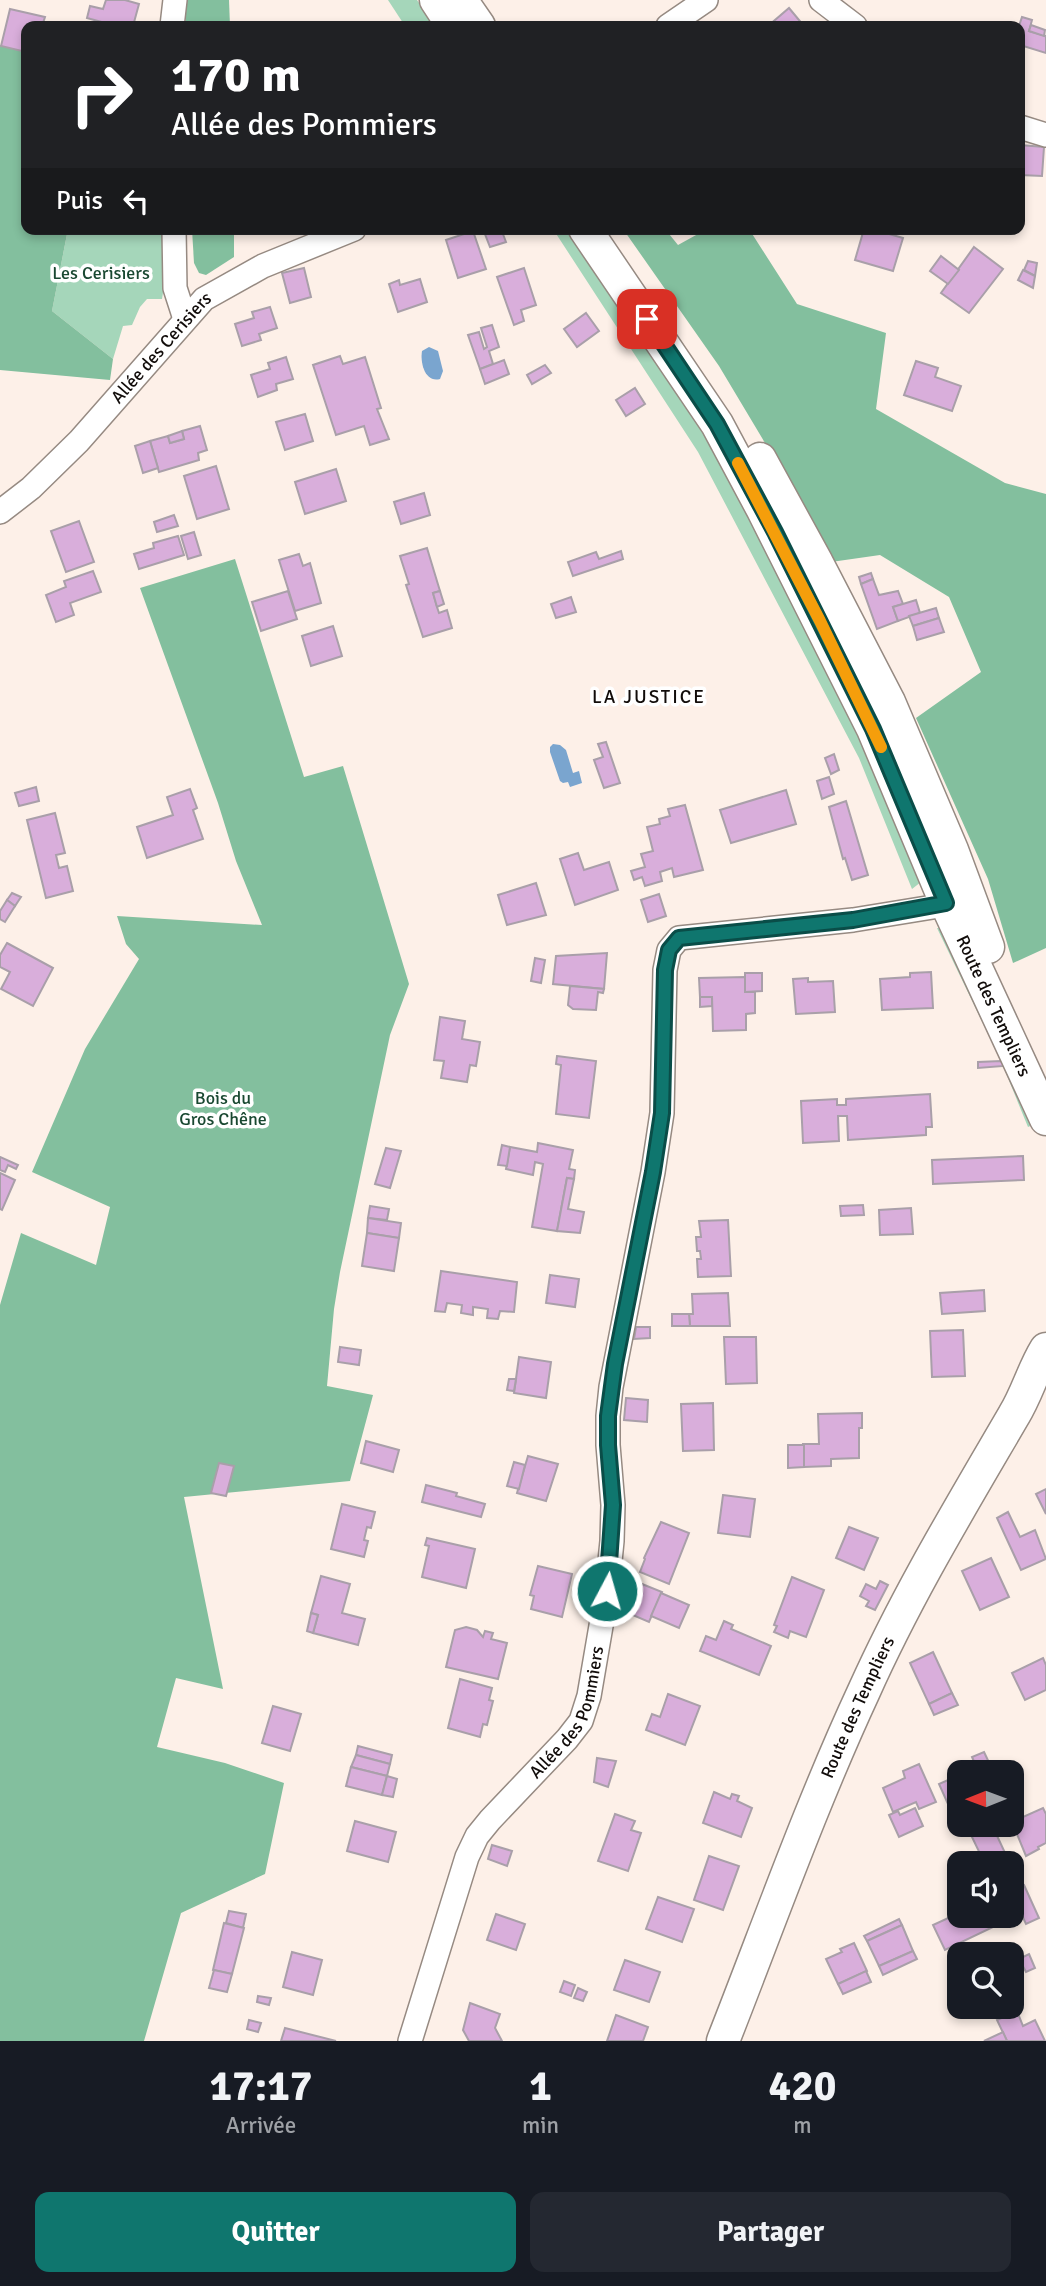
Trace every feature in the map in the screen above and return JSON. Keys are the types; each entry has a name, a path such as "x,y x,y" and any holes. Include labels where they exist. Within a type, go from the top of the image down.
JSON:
{"main road":[{"path":"436,0 450,21"},
{"path":"461,0 476,21"},
{"name":"Route des Templiers","path":"589,235 663,341 724,436 801,584 1046,1081"},
{"name":"Route des Templiers","path":"614,235 747,438 817,563 889,702 951,850 957,899 1046,1119"},
{"name":"Route des Templiers","path":"723,2041 824,1781 864,1690 910,1596 1037,1382 1033,1369 1046,1349"}],"street":[{"path":"173,21 175,0"},
{"path":"675,21 706,0"},
{"path":"821,0 848,21"},
{"path":"1025,129 1046,135"},
{"path":"174,235 175,288 185,319"},
{"name":"Allée des Cerisiers","path":"0,512 31,488 79,441 204,299 263,265 339,235"},
{"name":"Allée des Pommiers","path":"410,2041 467,1857 477,1836 567,1739 581,1721 589,1696 607,1591 612,1541 613,1505 608,1416 615,1364 662,1113 665,970 669,950 679,938 853,920 957,899"}],"green space":[{"path":"187,0 229,0 230,21 185,21"},
{"path":"388,0 417,0 432,21 402,21"},
{"path":"0,45 21,51 21,235 67,235 52,311 113,359 110,380 0,370"},
{"name":"Les Cerisiers","path":"67,235 167,235 167,268 162,299 147,299 132,325 123,326 113,359 52,311"},
{"path":"192,235 234,235 234,257 206,275 199,273 194,263"},
{"path":"557,235 570,235 653,351 702,428 840,688 921,882 912,889 859,758 698,452"},
{"path":"627,235 670,235 678,245 696,235 753,235 797,304 886,333 876,409 1005,483 1046,494 1046,948 1013,963 988,879 916,718 981,672 949,597 880,555 831,562 805,510 719,366"},
{"name":"Bois du Gros Chêne","path":"235,559 304,777 343,766 409,984 390,1035 340,1272 327,1386 373,1395 350,1481 184,1497 223,1689 176,1678 157,1747 225,1763 284,1783 265,1874 181,1913 144,2041 0,2041 0,1305 21,1233 96,1265 110,1207 32,1172 85,1049 139,959 126,944 117,916 262,925 236,861 218,803 140,588"},
{"path":"937,928 947,929 1035,1124 1028,1127 1001,1061"}],"water":[{"path":"429,347 438,351 443,371 440,379 427,375 423,366 422,351"},
{"path":"553,744 566,750 573,773 579,771 582,783 570,787 568,782 560,781 550,752"}],"building":[{"path":"106,0 125,0 139,4 134,21 98,21 87,18 90,6 103,9"},
{"path":"789,8 800,21 774,21"},
{"path":"10,9 45,17 44,21 21,21 21,51 1,46"},
{"path":"1022,17 1032,20 1029,31 1046,36 1046,53 1025,47 1025,21 1021,21"},
{"path":"1031,25 1045,30 1044,36 1029,31"},
{"path":"1025,145 1044,147 1042,176 1025,175"},
{"path":"461,235 474,235 486,269 458,278 446,240"},
{"path":"485,235 503,235 506,242 490,247"},
{"path":"862,235 893,235 903,238 893,271 855,260"},
{"path":"974,247 1003,269 969,313 941,293"},
{"path":"941,256 959,270 948,284 930,271"},
{"path":"1028,261 1037,263 1035,276 1024,270"},
{"path":"304,268 311,297 290,303 282,273"},
{"path":"524,268 536,305 521,310 524,321 514,325 497,277"},
{"path":"1023,270 1035,276 1033,288 1018,280"},
{"path":"420,279 427,302 398,312 389,284 399,280 400,285"},
{"path":"270,307 277,328 259,334 261,340 242,346 235,324 254,318 252,312"},
{"path":"586,313 599,331 577,347 564,329"},
{"path":"492,325 499,347 489,351 493,364 480,369 468,335 479,332 484,349 487,347 481,328"},
{"path":"340,356 343,364 365,357 381,408 377,409 389,439 370,445 364,426 336,435 313,365"},
{"path":"286,357 293,379 276,384 277,390 258,397 251,375 270,369 268,363"},
{"path":"504,360 509,374 485,384 480,369"},
{"path":"916,361 938,368 935,377 961,386 952,411 904,395"},
{"path":"545,365 551,373 532,384 527,375"},
{"path":"635,388 645,404 626,416 616,400"},
{"path":"305,414 313,441 285,450 276,422"},
{"path":"200,426 207,450 198,453 199,460 159,472 150,441 168,436 170,443 184,439 182,431"},
{"path":"182,431 184,439 170,443 168,436"},
{"path":"150,441 158,468 143,473 135,446"},
{"path":"216,466 229,509 197,519 184,476"},
{"path":"336,469 346,501 305,514 295,482"},
{"path":"424,493 430,515 401,524 394,502"},
{"path":"174,515 178,526 157,532 154,522"},
{"path":"79,521 94,562 66,572 51,531"},
{"path":"194,532 201,555 188,559 181,536"},
{"path":"178,536 184,555 139,569 134,554 154,548 153,543"},
{"path":"427,548 440,591 433,593 437,607 439,613 447,610 452,628 423,637 406,585 409,584 400,556"},
{"path":"621,551 623,559 573,576 568,562 596,552 599,559"},
{"path":"299,554 303,566 310,563 321,603 295,611 279,560"},
{"path":"93,571 101,592 70,603 74,615 56,622 46,595 66,587 64,581"},
{"path":"871,573 873,579 861,584 859,577"},
{"path":"873,579 879,595 898,591 903,604 893,607 898,621 877,629 861,584"},
{"path":"288,591 297,619 261,631 252,602"},
{"path":"440,591 444,604 437,607 433,593"},
{"path":"571,597 576,612 556,618 551,604"},
{"path":"916,600 920,613 898,621 893,607"},
{"path":"936,608 939,618 913,626 909,616"},
{"path":"939,618 944,632 917,640 913,626"},
{"path":"333,626 342,656 311,666 302,636"},
{"path":"606,742 620,783 604,788 594,760 603,757 598,744"},
{"path":"834,754 839,770 831,774 825,758"},
{"path":"829,777 834,794 822,799 817,781"},
{"path":"36,787 39,801 19,806 15,793"},
{"path":"190,789 197,808 193,810 203,839 147,858 137,827 173,815 167,797"},
{"path":"786,790 796,824 731,843 720,810"},
{"path":"846,801 868,875 852,880 845,858 843,859 829,807"},
{"path":"685,805 703,870 674,877 672,868 660,872 662,881 645,886 642,877 634,880 631,871 645,867 641,854 653,851 647,827 660,824 659,819 670,816 668,809"},
{"path":"55,813 65,853 56,855 59,868 67,866 73,891 46,898 27,820"},
{"path":"578,853 584,870 609,862 618,890 575,905 560,859"},
{"path":"536,883 546,915 507,925 498,895"},
{"path":"12,893 21,897 15,906 7,900"},
{"path":"659,894 666,916 648,922 641,900"},
{"path":"7,900 15,906 5,922 0,919 0,911"},
{"path":"7,943 53,968 33,1006 1,989 10,972 0,967 0,955"},
{"path":"607,953 604,989 553,984 556,956"},
{"path":"535,958 545,960 541,983 531,981"},
{"path":"931,972 933,1008 882,1010 880,979"},
{"path":"745,973 762,973 762,991 745,992"},
{"path":"745,977 745,992 755,992 755,1013 746,1014 746,1030 713,1031 712,997 700,997 699,978"},
{"path":"808,978 808,982 833,981 835,1012 796,1014 793,979"},
{"path":"570,986 604,989 603,993 598,992 596,1010 573,1009 568,1005"},
{"path":"700,997 712,997 712,1006 700,1007"},
{"path":"440,1017 465,1021 462,1039 480,1042 476,1066 470,1065 467,1082 441,1078 444,1061 434,1060"},
{"path":"557,1056 596,1061 589,1118 556,1114 561,1065 556,1064"},
{"path":"1001,1061 1004,1066 978,1068 978,1062"},
{"path":"930,1094 932,1127 926,1127 926,1135 848,1140 847,1116 838,1116 839,1141 803,1143 801,1101 837,1099 837,1105 846,1105 846,1099"},
{"path":"538,1143 573,1150 569,1169 575,1170 574,1179 567,1178 557,1231 532,1227 543,1164 535,1162 533,1175 506,1169 510,1147 537,1152"},
{"path":"502,1145 510,1147 507,1166 498,1165"},
{"path":"386,1148 401,1151 390,1188 375,1184"},
{"path":"1023,1156 1024,1180 933,1184 932,1160"},
{"path":"0,1157 18,1165 16,1169 8,1165 5,1172 0,1170"},
{"path":"0,1173 15,1180 2,1210 0,1209"},
{"path":"567,1178 574,1179 568,1209 584,1212 580,1233 557,1231"},
{"path":"863,1205 864,1215 841,1216 840,1206"},
{"path":"370,1206 389,1209 387,1220 368,1218"},
{"path":"911,1208 913,1234 880,1235 879,1210"},
{"path":"368,1218 401,1223 399,1238 367,1233"},
{"path":"728,1220 731,1276 698,1277 697,1259 701,1259 700,1251 697,1251 696,1237 701,1237 699,1221"},
{"path":"367,1233 399,1238 394,1271 362,1266"},
{"path":"441,1271 517,1282 514,1312 500,1311 498,1319 487,1318 488,1309 473,1307 473,1315 461,1313 462,1305 447,1303 445,1312 435,1311"},
{"path":"550,1275 579,1279 575,1307 546,1303"},
{"path":"984,1290 985,1311 942,1314 940,1293"},
{"path":"728,1293 730,1326 690,1326 689,1314 693,1314 692,1294"},
{"path":"672,1314 689,1314 690,1326 672,1326"},
{"path":"636,1327 650,1327 650,1338 634,1339"},
{"path":"963,1330 965,1376 932,1377 930,1331"},
{"path":"724,1337 756,1337 757,1383 726,1384"},
{"path":"340,1347 361,1350 359,1365 338,1362"},
{"path":"519,1357 551,1362 546,1398 514,1393"},
{"path":"509,1379 516,1379 514,1391 507,1390"},
{"path":"626,1398 648,1400 647,1422 624,1420"},
{"path":"713,1403 714,1450 683,1451 681,1404"},
{"path":"862,1413 859,1458 831,1459 831,1466 804,1467 803,1444 819,1444 818,1414"},
{"path":"366,1441 399,1450 393,1472 361,1463"},
{"path":"788,1445 804,1445 804,1467 788,1468"},
{"path":"528,1456 558,1464 546,1501 517,1493"},
{"path":"514,1462 525,1465 519,1489 507,1486"},
{"path":"219,1463 234,1466 226,1496 211,1493"},
{"path":"426,1485 485,1504 481,1517 422,1502"},
{"path":"1046,1489 1046,1514 1036,1494"},
{"path":"723,1495 755,1499 750,1537 718,1533"},
{"path":"342,1504 375,1512 371,1528 367,1527 364,1540 368,1541 364,1557 331,1549"},
{"path":"1008,1512 1020,1537 1035,1530 1046,1559 1021,1570 997,1518"},
{"path":"661,1522 689,1533 669,1584 640,1572"},
{"path":"849,1527 878,1538 864,1570 836,1558"},
{"path":"427,1538 475,1549 466,1588 422,1577 429,1546 425,1545"},
{"path":"991,1558 1009,1597 980,1610 962,1571"},
{"path":"538,1566 572,1574 562,1617 531,1609 534,1596 530,1595"},
{"path":"621,1575 642,1584 636,1597 619,1590"},
{"path":"321,1576 350,1584 342,1613 365,1619 358,1645 313,1633 318,1615 311,1613"},
{"path":"792,1577 824,1590 806,1637 790,1631 788,1638 774,1632 777,1626 774,1625"},
{"path":"880,1581 888,1585 875,1610 866,1606 869,1601 860,1596 866,1584 876,1589"},
{"path":"642,1584 662,1592 649,1622 628,1613"},
{"path":"661,1593 689,1605 679,1628 651,1616"},
{"path":"628,1594 636,1597 628,1613 622,1611"},
{"path":"311,1613 318,1615 313,1633 307,1631"},
{"path":"724,1621 733,1625 731,1629 771,1646 759,1675 700,1651 706,1636 716,1640"},
{"path":"466,1627 477,1630 483,1637 485,1631 493,1633 491,1639 507,1643 498,1679 446,1667 455,1630"},
{"path":"933,1652 952,1693 929,1704 910,1663"},
{"path":"1043,1658 1046,1665 1046,1690 1025,1700 1012,1673"},
{"path":"460,1679 492,1688 489,1700 493,1701 487,1725 483,1724 480,1737 448,1728"},
{"path":"952,1693 958,1705 934,1715 929,1704"},
{"path":"668,1694 700,1706 685,1745 646,1730 652,1714 660,1717"},
{"path":"273,1706 301,1714 290,1751 262,1743"},
{"path":"358,1746 392,1755 390,1764 356,1755"},
{"path":"984,1752 988,1760 973,1760 972,1757"},
{"path":"356,1755 390,1764 387,1776 351,1767"},
{"path":"597,1758 616,1761 608,1787 594,1782"},
{"path":"919,1764 936,1802 919,1809 916,1802 893,1812 883,1788 905,1778 903,1771"},
{"path":"351,1767 387,1776 382,1795 346,1786"},
{"path":"387,1776 397,1779 393,1797 382,1795"},
{"path":"947,1780 947,1802 939,1784"},
{"path":"714,1792 730,1799 732,1794 739,1796 737,1801 752,1808 741,1837 703,1823"},
{"path":"915,1808 923,1826 899,1837 889,1815 898,1811 900,1815"},
{"path":"1043,1808 1046,1814 1046,1843 1026,1856 1019,1838 1024,1838 1024,1817"},
{"path":"615,1814 635,1821 631,1830 641,1833 628,1871 598,1861"},
{"path":"355,1821 396,1832 388,1862 347,1851"},
{"path":"972,1838 998,1838 1004,1851 979,1851"},
{"path":"492,1845 512,1851 507,1866 488,1859"},
{"path":"709,1856 739,1866 723,1910 694,1900"},
{"path":"1024,1885 1039,1918 1026,1924 1024,1920"},
{"path":"658,1897 694,1909 682,1942 646,1929"},
{"path":"229,1911 246,1914 243,1928 226,1923"},
{"path":"496,1914 525,1924 516,1950 487,1940"},
{"path":"899,1919 902,1925 867,1941 864,1936"},
{"path":"947,1919 947,1928 991,1928 962,1942 947,1942 945,1950 933,1925"},
{"path":"224,1923 244,1928 232,1974 213,1970"},
{"path":"902,1925 913,1951 879,1966 867,1941"},
{"path":"854,1943 867,1971 838,1984 826,1959"},
{"path":"913,1951 917,1959 883,1975 879,1966"},
{"path":"292,1952 322,1960 313,1995 283,1987"},
{"path":"1029,1954 1035,1968 1026,1972 1024,1956"},
{"path":"625,1960 660,1972 649,2002 614,1990"},
{"path":"214,1970 232,1974 227,1992 209,1988"},
{"path":"866,1971 871,1982 843,1994 838,1984"},
{"path":"564,1981 575,1985 571,1996 560,1992"},
{"path":"578,1988 587,1992 583,2001 574,1998"},
{"path":"258,1996 271,1998 269,2005 257,2002"},
{"path":"470,2003 500,2014 495,2028 502,2041 469,2041 463,2030"},
{"path":"616,2015 648,2027 643,2041 607,2041"},
{"path":"1020,2019 1023,2026 1035,2020 1045,2041 1007,2041 997,2020"},
{"path":"249,2020 261,2023 258,2032 247,2029"},
{"path":"285,2028 336,2041 281,2041"},
{"path":"1003,2032 1007,2041 984,2041"}],"slow traffic":[{"path":"738,463 820,621 881,747"}],"district":[{"name":"LA JUSTICE","path":"649,697"}],"route":[{"path":"607,1591 613,1505 608,1416 615,1364 662,1113 665,970 669,950 679,938 853,920 946,903 873,729 775,532 717,424 647,319"}]}
